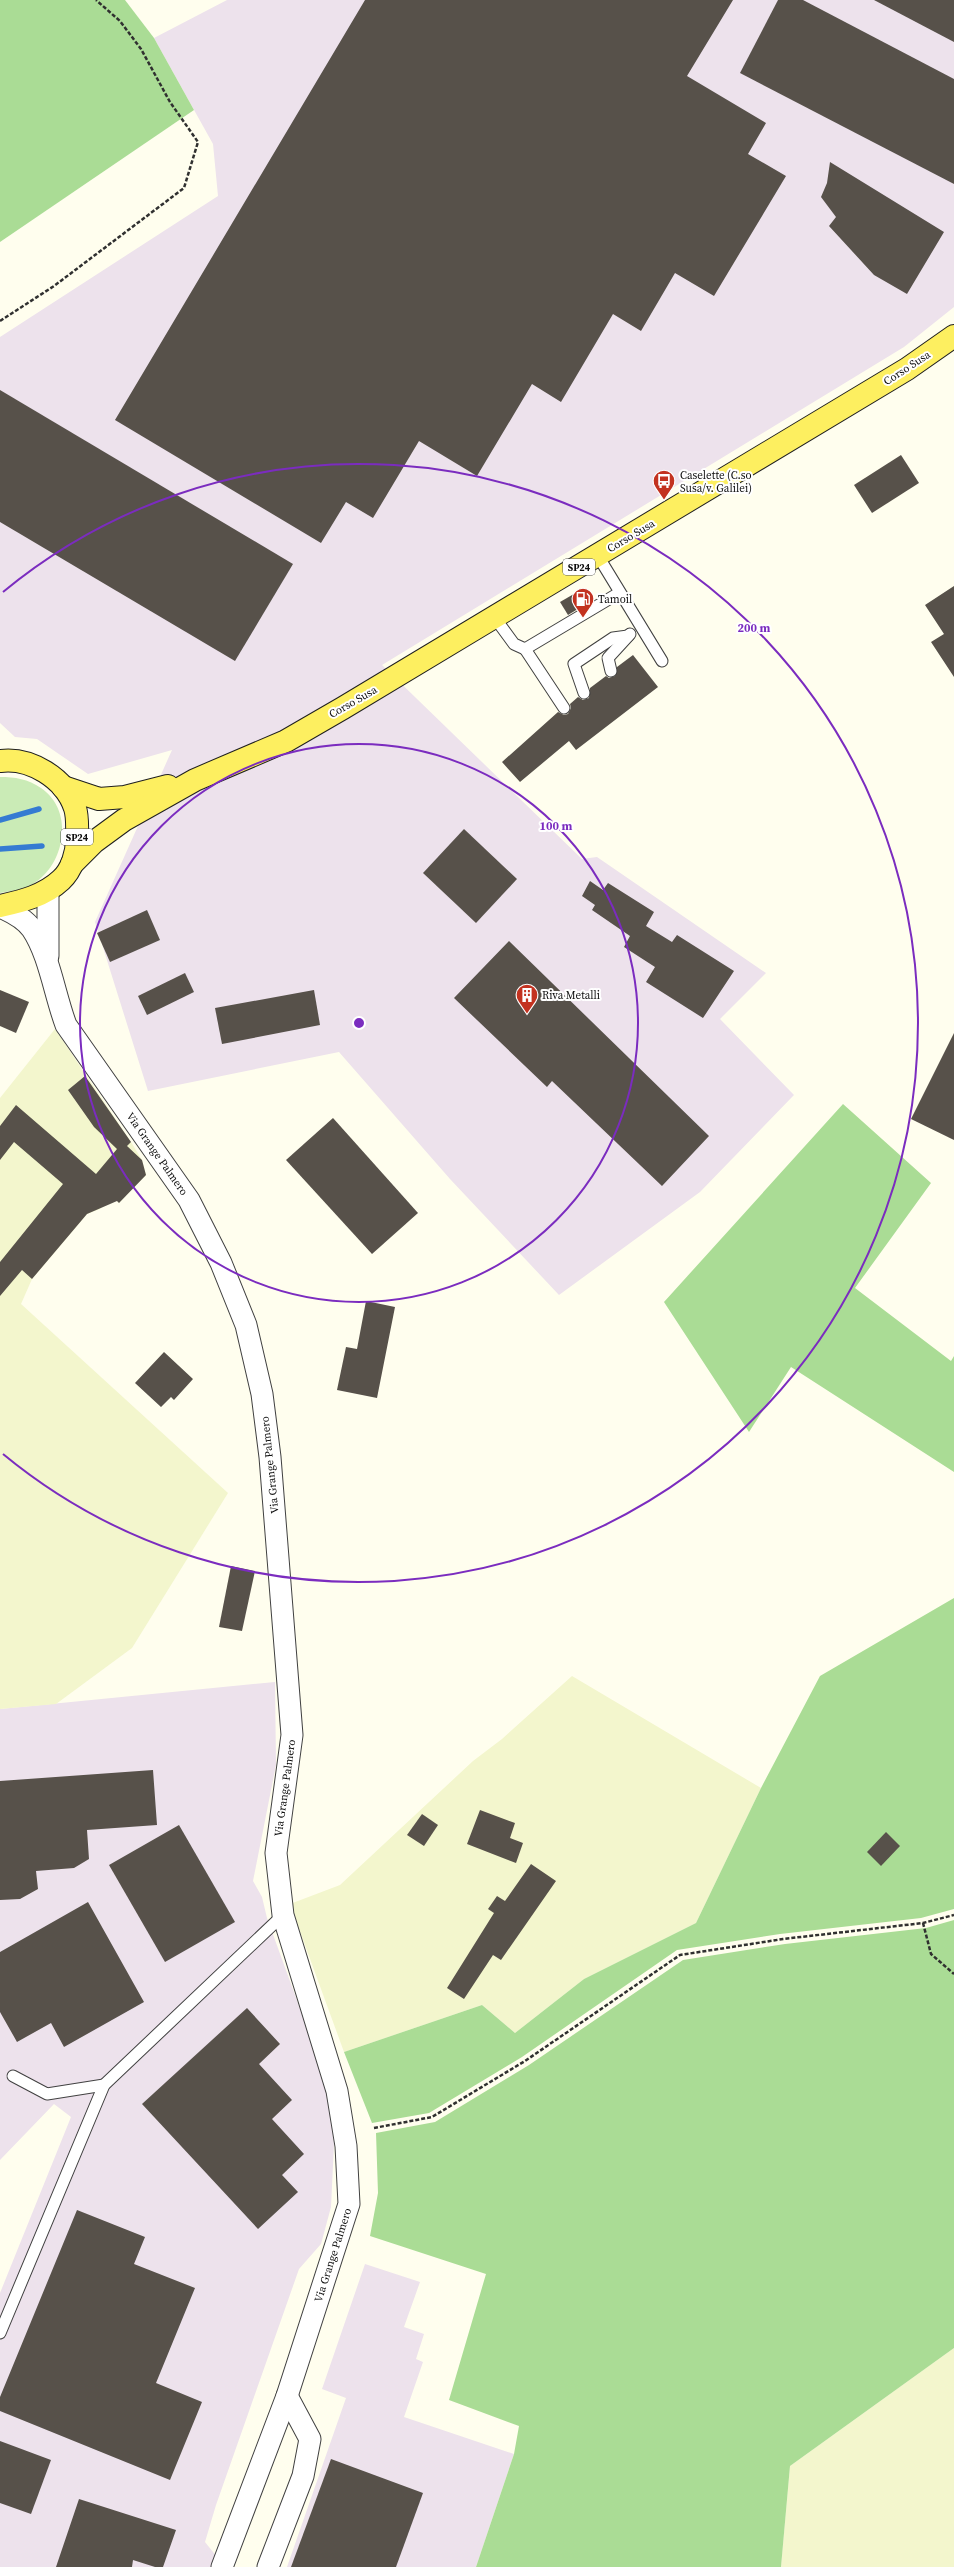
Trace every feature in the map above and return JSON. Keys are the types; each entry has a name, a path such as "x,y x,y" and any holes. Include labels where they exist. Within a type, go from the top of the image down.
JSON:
{"main road":[{"name":"Corso Susa","path":"72,864 94,842 124,820 195,780 286,740 598,556 907,369 954,336"},
{"name":"SP24","path":"0,761 9,760 33,765 49,774 63,788 75,808 77,826 77,846 72,864 62,879 48,891 26,900 0,906"},
{"name":"Corso Susa","path":"63,788 99,799 124,797 195,780"}],"street":[{"name":"Via Grange Palmero","path":"48,891 48,963 55,995 66,1025 189,1200 221,1263 246,1325 262,1394 270,1457 292,1735 276,1853 283,1914 337,2091 346,2146 349,2204 287,2396 222,2567"},
{"name":"Via Grange Palmero","path":"0,906 17,915 32,929 48,963"},
{"path":"268,2567 304,2476 310,2439 287,2396"}],"lane":[{"path":"598,556 619,593 662,661"},
{"path":"525,649 619,593"},
{"path":"495,618 514,644 525,649 564,708"},
{"path":"612,671 608,658 619,649 628,636 641,627"},
{"path":"584,693 574,664 614,638 628,636"},
{"path":"0,2333 104,2085 283,1914"},
{"path":"13,2076 47,2094 104,2085"}],"path":[{"path":"0,321 54,286 184,188 198,142 170,102 141,50 120,21 96,0"},
{"path":"374,2128 432,2117 526,2061 680,1955 783,1939 923,1923 954,1915"},
{"path":"923,1923 931,1954 954,1974"}],"shaded area":[{"path":"227,0 954,0 954,307 904,347 382,665 582,859 597,857 766,973 720,1019 794,1095 700,1192 559,1295 450,1179 339,1052 148,1091 95,922 172,750 88,774 37,739 15,737 0,723 0,337 218,196 213,144 154,38"},
{"path":"275,1682 276,1765 253,1881 262,1897 267,1918 330,2091 334,2144 331,2207 321,2244 299,2269 216,2505 205,2542 217,2557 212,2567 0,2567 0,2293 71,2117 54,2104 0,2160 0,1709"},
{"path":"365,2264 420,2282 404,2327 424,2334 416,2359 423,2362 404,2417 514,2454 476,2567 287,2567 346,2398 322,2389"}],"green space":[{"path":"0,0 125,0 154,38 194,110 0,242"},
{"path":"0,777 11,777 31,782 41,788 52,798 59,810 62,823 62,838 59,851 53,864 44,875 33,884 25,888 0,893"},
{"path":"55,1029 131,1142 142,1160 146,1175 119,1203 111,1195 100,1209 87,1214 32,1279 21,1304 228,1493 132,1648 56,1704 0,1709 0,1098"},
{"path":"843,1104 931,1183 855,1288 951,1361 954,1356 954,1472 791,1367 749,1432 664,1302"},
{"path":"954,1598 954,1909 921,1918 780,1934 677,1950 522,2057 429,2113 372,2123 344,2052 482,2005 515,2033 584,1979 696,1923 761,1788 820,1676"},
{"path":"572,1676 761,1788 696,1923 584,1979 515,2033 482,2005 344,2052 290,1904 340,1885 473,1761 502,1739"},
{"path":"954,1920 954,2348 790,2466 781,2567 476,2567 514,2454 519,2426 449,2400 486,2274 370,2236 378,2193 376,2133 435,2122 529,2065 683,1960 785,1944 926,1928"},
{"path":"954,2348 954,2567 781,2567 790,2466"}],"building":[{"path":"365,0 733,0 687,76 766,123 748,154 786,176 714,296 675,273 641,331 613,314 561,402 532,384 477,476 419,441 373,518 346,502 321,543 115,420"},
{"path":"778,0 803,0 954,79 954,184 740,73"},
{"path":"874,0 954,0 954,42"},
{"path":"830,162 944,232 907,294 874,275 829,226 836,217 821,197 827,183"},
{"path":"0,390 293,564 235,661 0,522"},
{"path":"901,455 919,483 872,513 854,485"},
{"path":"954,586 954,677 931,642 944,634 925,605"},
{"path":"579,591 586,604 568,615 560,602"},
{"path":"633,655 658,687 576,750 569,741 520,782 502,762 558,712 564,715 568,714 571,708 570,704 578,697 583,700 589,698 590,688 606,676 609,678 615,676 617,667"},
{"path":"464,829 517,879 476,923 423,873"},
{"path":"590,881 603,890 608,883 654,912 646,926 672,942 677,935 734,971 703,1018 646,982 655,967 624,947 630,936 592,910 595,905 582,896"},
{"path":"147,910 160,940 110,962 97,933"},
{"path":"509,941 709,1136 662,1186 552,1081 547,1087 454,998"},
{"path":"185,973 194,992 147,1015 138,996"},
{"path":"0,990 29,1002 16,1033 0,1026"},
{"path":"314,990 320,1025 222,1044 215,1008"},
{"path":"954,1033 954,1140 911,1119"},
{"path":"85,1076 131,1142 127,1146 142,1160 146,1175 119,1203 117,1201 87,1214 32,1279 22,1270 0,1296 0,1262 63,1184 14,1142 0,1160 0,1126 16,1105 96,1174 117,1149 94,1127 68,1090"},
{"path":"333,1118 418,1213 372,1254 286,1160"},
{"path":"366,1301 395,1307 377,1398 337,1390 346,1347 357,1349"},
{"path":"164,1352 193,1379 174,1400 171,1397 161,1407 135,1383"},
{"path":"231,1566 255,1571 242,1631 219,1627"},
{"path":"153,1770 157,1825 87,1830 89,1859 74,1868 36,1871 38,1889 20,1899 0,1900 0,1781"},
{"path":"480,1810 515,1823 510,1838 523,1843 516,1863 467,1844"},
{"path":"422,1814 438,1825 424,1846 407,1835"},
{"path":"179,1825 235,1922 165,1962 109,1865"},
{"path":"886,1832 900,1846 881,1866 867,1852"},
{"path":"531,1864 556,1881 501,1960 493,1955 464,1999 447,1988 494,1913 488,1909 497,1896 505,1901"},
{"path":"88,1902 144,2002 64,2047 51,2023 17,2042 0,2012 0,1952"},
{"path":"247,2008 280,2044 259,2064 292,2100 272,2119 304,2154 282,2175 298,2192 258,2229 142,2104"},
{"path":"77,2210 145,2237 134,2264 195,2288 156,2383 202,2402 170,2480 0,2411 0,2397"},
{"path":"0,2441 51,2460 31,2514 0,2503"},
{"path":"331,2459 423,2493 396,2567 291,2567"},
{"path":"79,2499 176,2530 163,2567 155,2567 133,2560 132,2567 56,2567"}],"waterway":[{"path":"0,820 39,809"},
{"path":"0,849 42,846"}],"place":[{"name":"Caselette (C.so Susa/v. Galilei)","path":"664,500"},
{"name":"Tamoil","path":"583,618"},
{"name":"Riva Metalli","path":"527,1014"}]}
